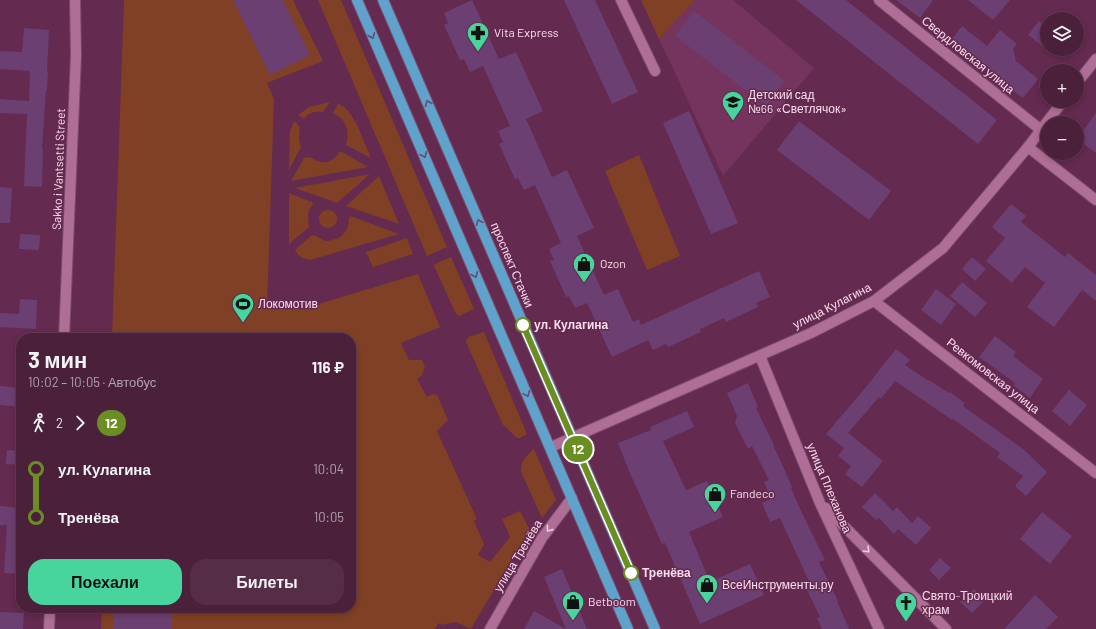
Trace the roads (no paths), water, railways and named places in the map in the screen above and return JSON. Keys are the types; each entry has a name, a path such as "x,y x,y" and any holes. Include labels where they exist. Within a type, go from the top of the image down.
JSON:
{"main road":[{"path":"357,0 551,447 628,629"},
{"name":"проспект Стачки","path":"383,0 655,629"}],"street":[{"name":"Sakko i Vantsetti Street","path":"64,333 76,55 75,0"},
{"path":"621,0 655,71"},
{"name":"Свердловская улица","path":"879,0 1040,129"},
{"path":"1084,74 1096,59"},
{"name":"улица Кулагина","path":"1052,116 1058,108"},
{"name":"улица Кулагина","path":"551,447 811,333 874,301 943,248 1040,131"},
{"path":"1028,147 1096,200"},
{"name":"Ревкомовская улица","path":"874,301 1096,473"},
{"name":"улица Плеханова","path":"760,356 820,503 878,629"},
{"name":"улица Тренёва","path":"490,629 542,538 572,498"},
{"path":"820,503 946,629"},
{"path":"49,629 50,613"}],"place":[{"name":"Vita Express","path":"478,52"},
{"name":"Детский сад №66 «Светлячок»","path":"733,122"},
{"name":"Ozon","path":"584,284"},
{"name":"Локомотив","path":"243,324"},
{"name":"ул. Кулагина","path":"523,325"},
{"name":"Fandeco","path":"715,514"},
{"name":"Тренёва","path":"631,573"},
{"name":"ВсеИнструменты.ру","path":"707,604"},
{"name":"Betboom","path":"573,622"},
{"name":"Свято-Троицкий храм","path":"906,622"}]}
